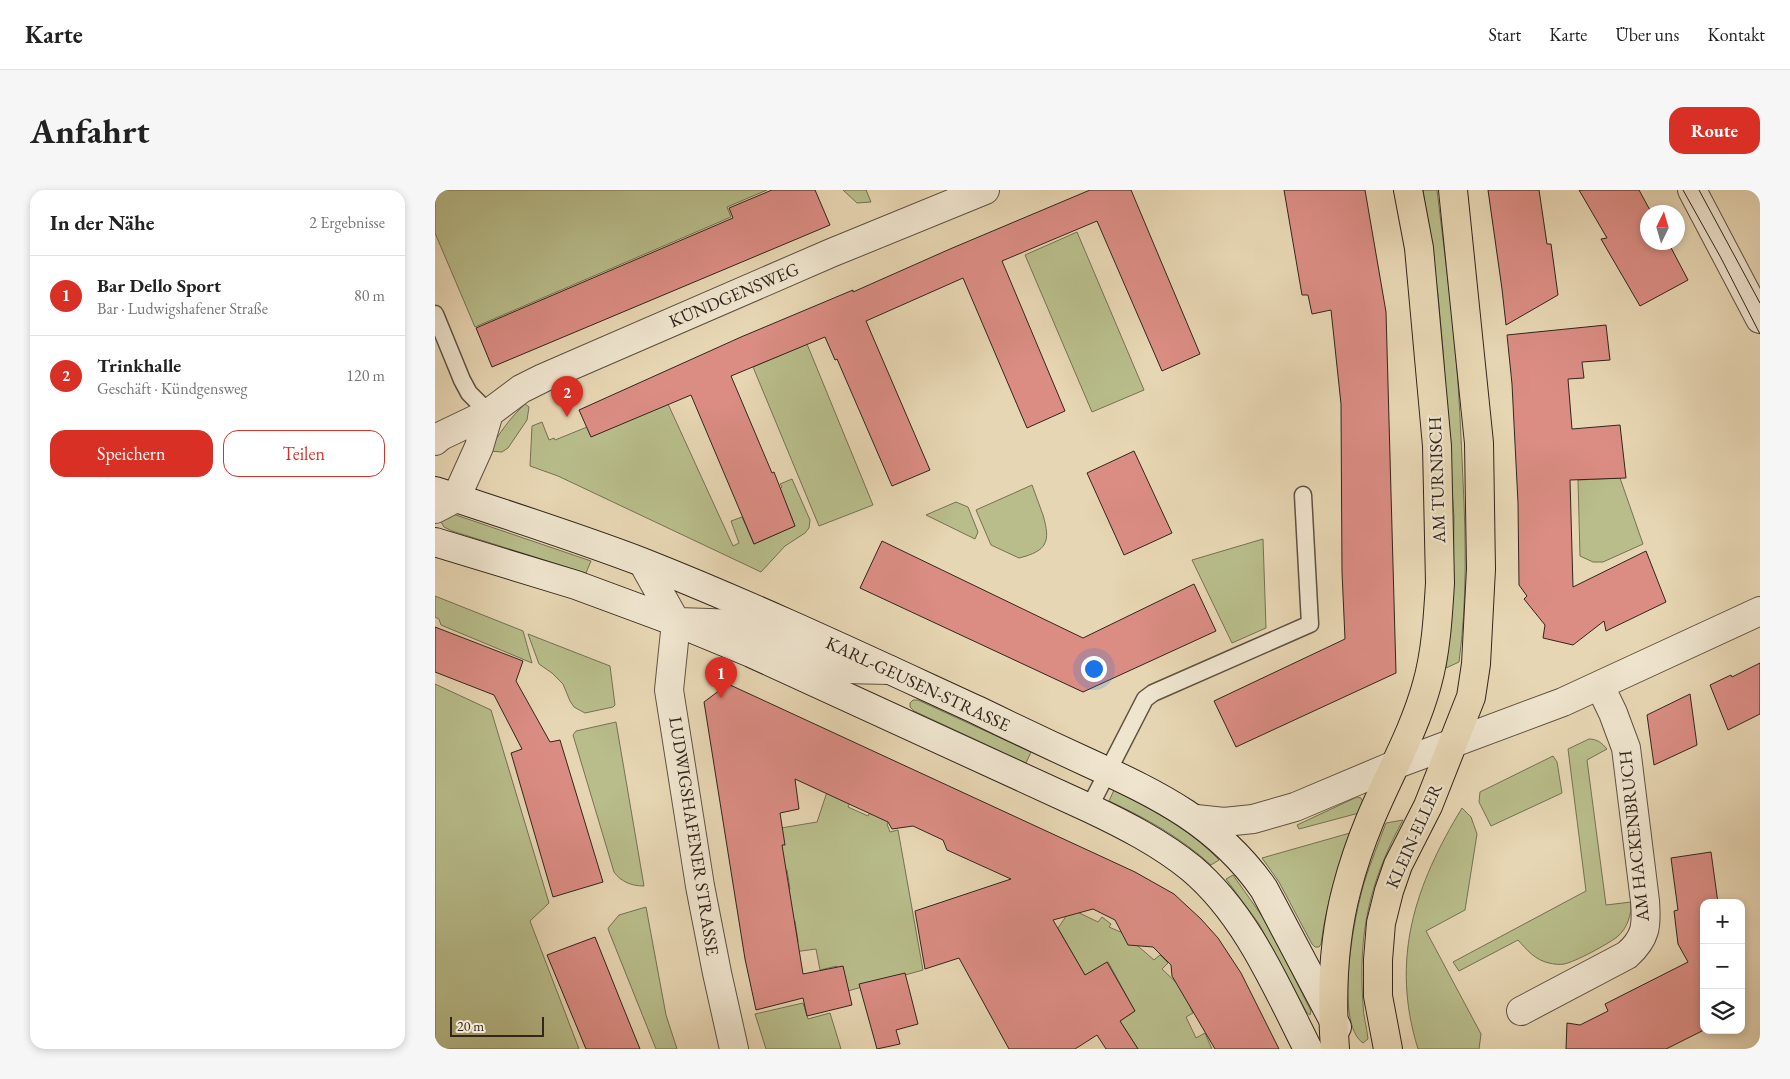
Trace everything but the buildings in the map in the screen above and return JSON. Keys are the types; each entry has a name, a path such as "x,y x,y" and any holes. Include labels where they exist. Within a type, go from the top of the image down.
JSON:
{"main road":[{"name":"AM TURNISCH","path":"1397,764 1414,724 1429,676 1440,583 1437,446 1419,248 1408,190"},
{"path":"1453,190 1479,443 1481,569 1475,673 1471,697 1453,743"},
{"name":"KLEIN-ELLER","path":"1388,1049 1382,1027 1378,996 1377,960 1381,923 1398,865 1428,806 1453,743"},
{"path":"1335,1049 1333,984 1337,938 1347,888 1370,820 1397,764"}],"street":[{"name":"KÜNDGENSWEG","path":"435,441 441,436 489,413 521,389 543,378 831,253 985,190"},
{"path":"1692,190 1760,319"},
{"path":"442,499 479,447 489,413"},
{"name":"KARL-GEUSEN-STRASSE","path":"442,499 643,563 749,607 1108,772 1165,800 1196,819 1224,822 1268,816 1328,794 1397,764"},
{"path":"435,542 575,585 676,622 751,653 1089,808 1153,841 1205,881 1231,911 1246,933 1308,1049"},
{"path":"643,563 676,622"},
{"path":"1397,764 1563,702 1760,611"},
{"path":"676,622 740,624 842,669 889,670"},
{"name":"LUDWIGSHAFENER STRASSE","path":"676,622 669,690 700,886 734,1049"},
{"name":"AM HACKENBRUCH","path":"1521,1011 1627,955 1637,947 1646,926 1645,902 1626,748 1613,713 1600,686"},
{"path":"1196,819 1220,838 1241,859 1264,889 1347,1049"}],"lane":[{"path":"435,314 469,394 489,413"},
{"path":"1089,808 1145,698 1310,624 1303,495"}],"green space":[{"path":"435,190 767,190 727,207 731,217 475,327 435,233"},
{"path":"843,190 866,190 871,202 857,203"},
{"path":"1423,190 1437,190 1449,286 1459,395 1464,504 1465,594 1459,662 1446,668 1453,595 1454,517 1438,295"},
{"path":"1077,232 1144,390 1092,412 1025,255"},
{"path":"807,344 873,505 819,526 753,367"},
{"path":"525,404 529,407 527,420 508,448 502,452 489,451 505,426"},
{"path":"668,404 733,546 739,543 731,521 742,517 754,544 795,526 780,489 782,487 780,484 792,479 810,520 809,528 805,533 785,546 761,572 558,476 530,466 532,426 542,422 549,440 554,438 555,440 587,427"},
{"path":"1620,478 1643,544 1603,562 1593,562 1580,556 1578,480"},
{"path":"1032,485 1043,515 1047,532 1046,539 1045,544 1036,552 1019,558 991,545 976,510"},
{"path":"956,502 968,507 978,532 975,539 926,515"},
{"path":"450,513 591,561 586,573 452,531 444,527 441,522 443,515"},
{"path":"1263,539 1266,628 1232,643 1192,560"},
{"path":"435,596 523,631 532,663 441,625 439,619 435,617"},
{"path":"528,634 610,666 615,705 585,713 574,707 563,684 539,664"},
{"path":"435,684 491,710 549,903 530,921 579,1049 435,1049"},
{"path":"913,700 918,700 1031,752 1026,763 914,711 910,707 910,703"},
{"path":"616,722 644,886 627,883 614,872 573,735 576,731"},
{"path":"1589,739 1599,742 1607,749 1587,760 1606,905 1631,902 1630,916 1626,926 1617,937 1569,963 1552,964 1544,962 1532,954 1518,940 1459,971 1453,962 1586,891 1568,749"},
{"path":"1553,756 1557,762 1562,793 1491,826 1479,802 1480,792"},
{"path":"828,789 851,800 848,807 868,816 871,810 890,819 887,824 890,832 898,830 923,970 837,994 837,966 820,970 816,949 794,952 798,941 795,921 788,922 784,891 790,889 787,870 780,870 781,828 817,822"},
{"path":"1114,790 1182,829 1219,860 1211,865 1163,829 1109,801"},
{"path":"1357,797 1361,798 1363,802 1359,813 1299,829 1297,825"},
{"path":"1462,808 1471,817 1477,834 1465,910 1426,931 1481,1034 1479,1049 1418,1049 1410,1016 1406,984 1407,953 1412,924 1420,894 1431,865"},
{"path":"1403,820 1391,843 1374,887 1364,931 1362,954 1363,1008 1368,1039 1363,1043 1354,1031 1349,1013 1349,965 1356,916 1365,880 1386,823"},
{"path":"1350,833 1333,888 1321,944 1319,947 1315,947 1279,882 1262,858"},
{"path":"1233,875 1267,923 1311,1011 1310,1015 1307,1013 1259,924 1226,879"},
{"path":"646,907 666,1015 677,1049 656,1049 608,929 619,915"},
{"path":"1071,909 1098,922 1102,917 1111,924 1109,927 1123,933 1154,960 1160,955 1168,963 1162,969 1181,987 1193,1013 1186,1017 1196,1038 1205,1033 1212,1049 1138,1049 1120,1021 1135,1011 1108,962 1085,975 1058,928"},
{"path":"803,1003 808,1019 830,1013 841,1049 766,1049 755,1014"}],"tram line":[{"path":"1683,190 1760,334"},
{"path":"1699,190 1760,303"}],"place":[{"name":"Trinkhalle","path":"567,417"},
{"name":"Bar Dello Sport","path":"721,698"}]}
